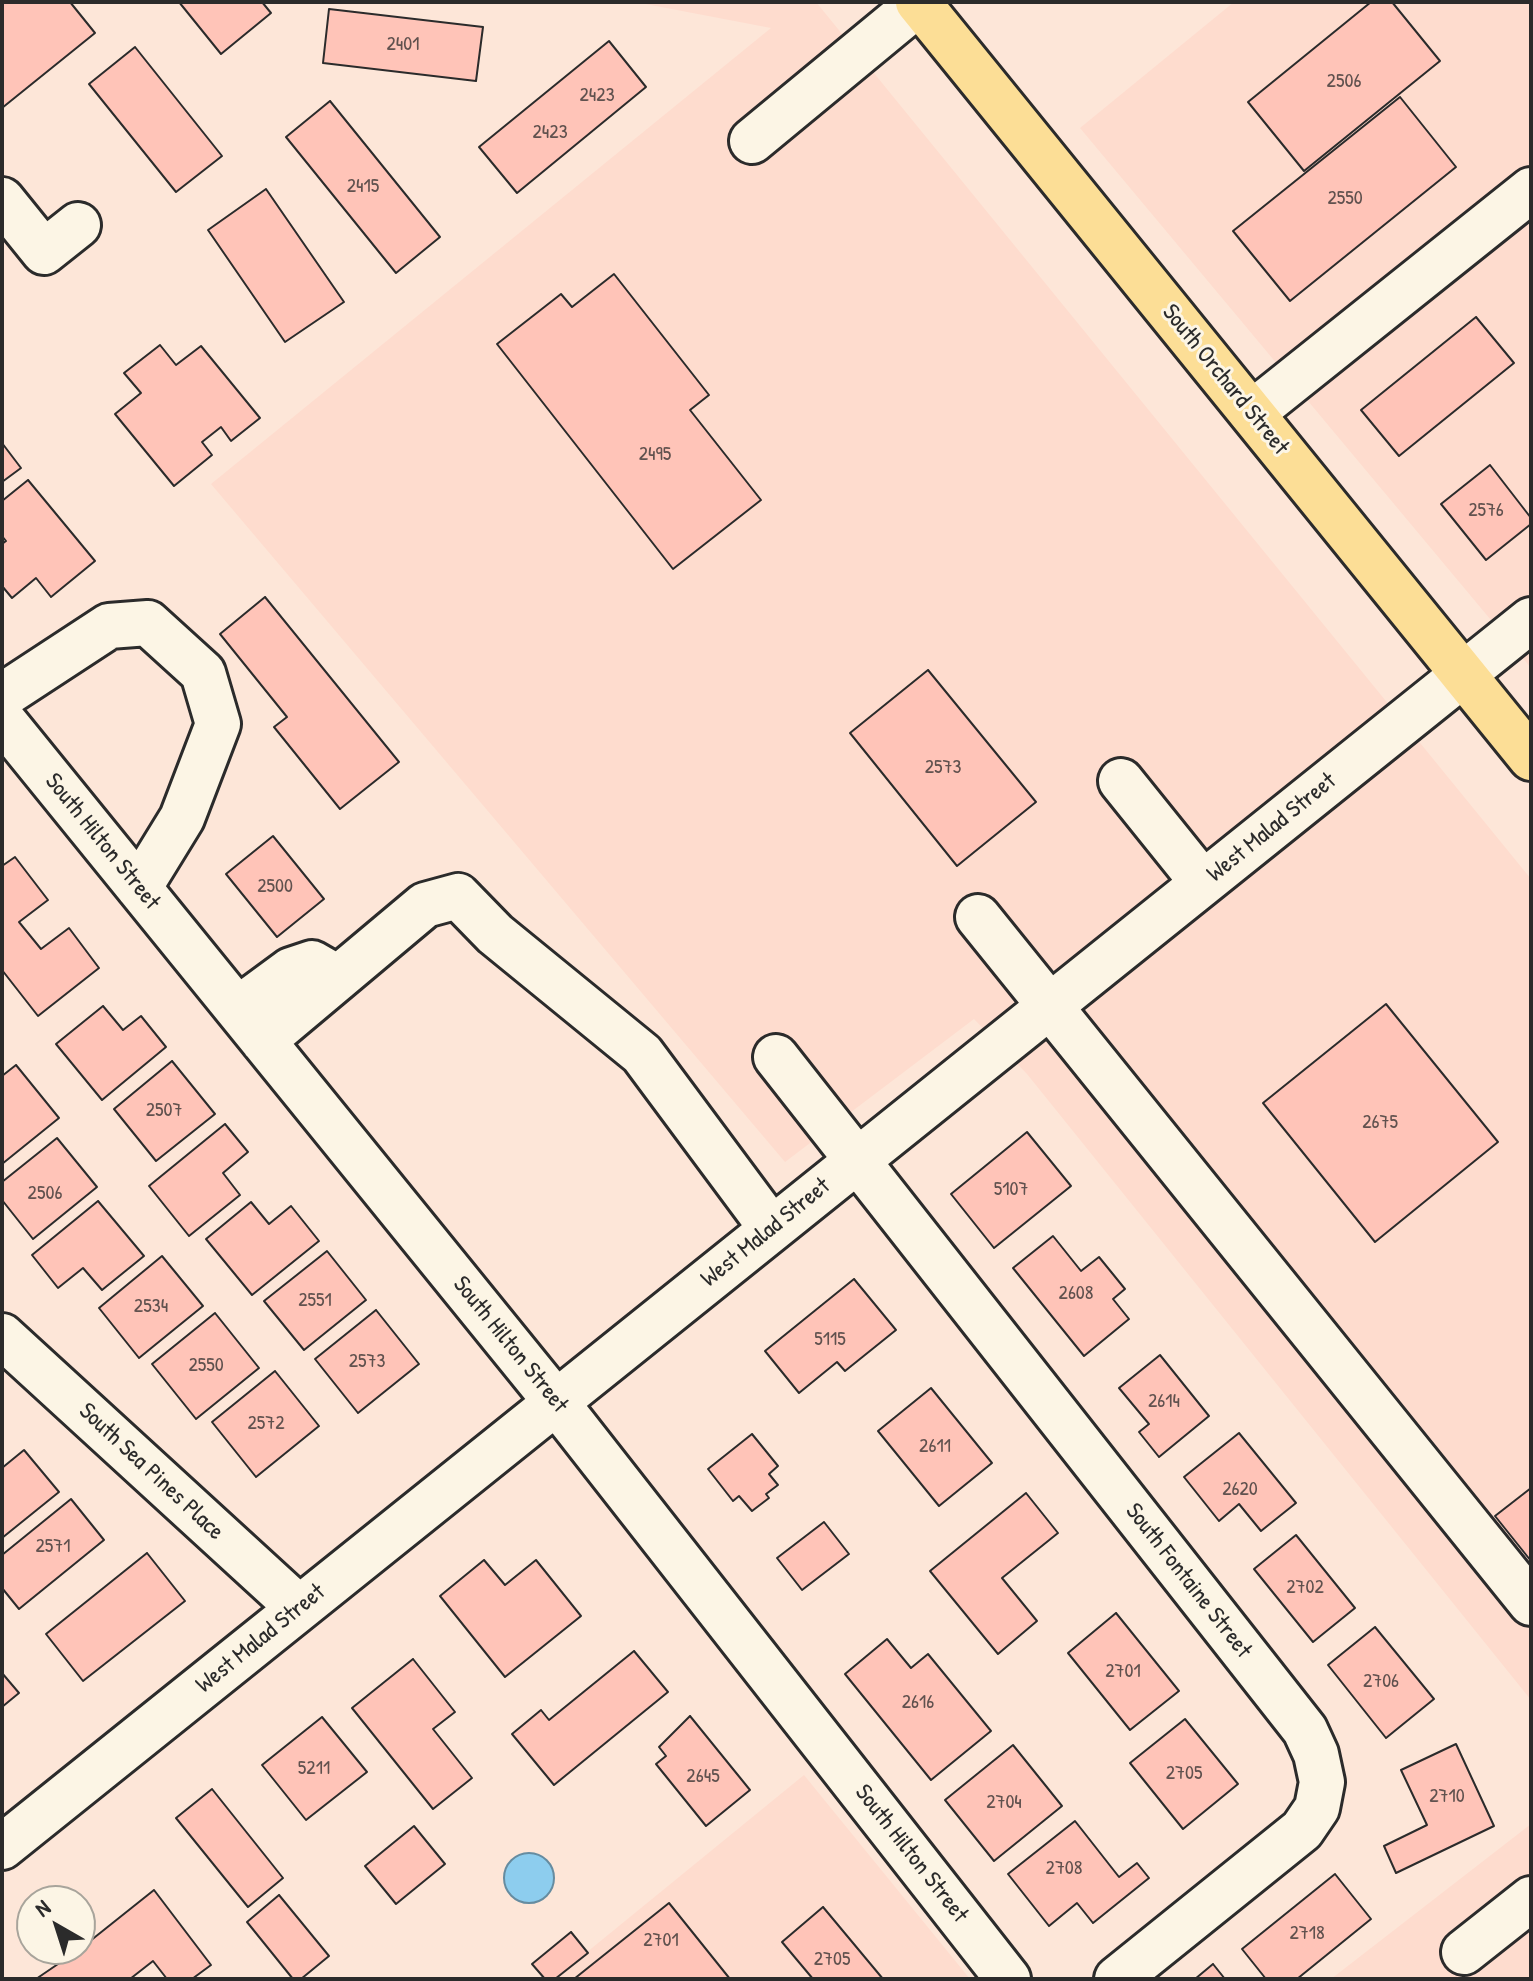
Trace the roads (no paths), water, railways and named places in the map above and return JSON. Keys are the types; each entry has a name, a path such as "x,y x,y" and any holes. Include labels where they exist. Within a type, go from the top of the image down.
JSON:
{"main road":[{"name":"South Orchard Street","path":"919,3 1531,758"}],"street":[{"path":"752,141 919,3"},
{"path":"1252,413 1531,190"},
{"path":"2,200 44,252 78,225"},
{"name":"West Malad Street","path":"2,1847 1531,620"},
{"path":"2,696 109,626 148,623 203,673 218,724 182,818 139,888"},
{"name":"South Hilton Street","path":"2,719 556,1402 1008,1979"},
{"path":"1121,781 1203,883"},
{"path":"251,1025 291,970 312,963 338,978 425,905 458,896 495,934 642,1054 772,1229"},
{"path":"978,917 1531,1603"},
{"name":"South Fontaine Street","path":"776,1057 1305,1730 1316,1754 1322,1782 1317,1808 1302,1830 1117,1979"},
{"name":"South Sea Pines Place","path":"2,1336 299,1608"},
{"path":"1464,1952 1531,1899"}],"water":[{"path":"529,1853 547,1860 554,1878 547,1896 529,1903 511,1896 504,1878 511,1860"}]}
